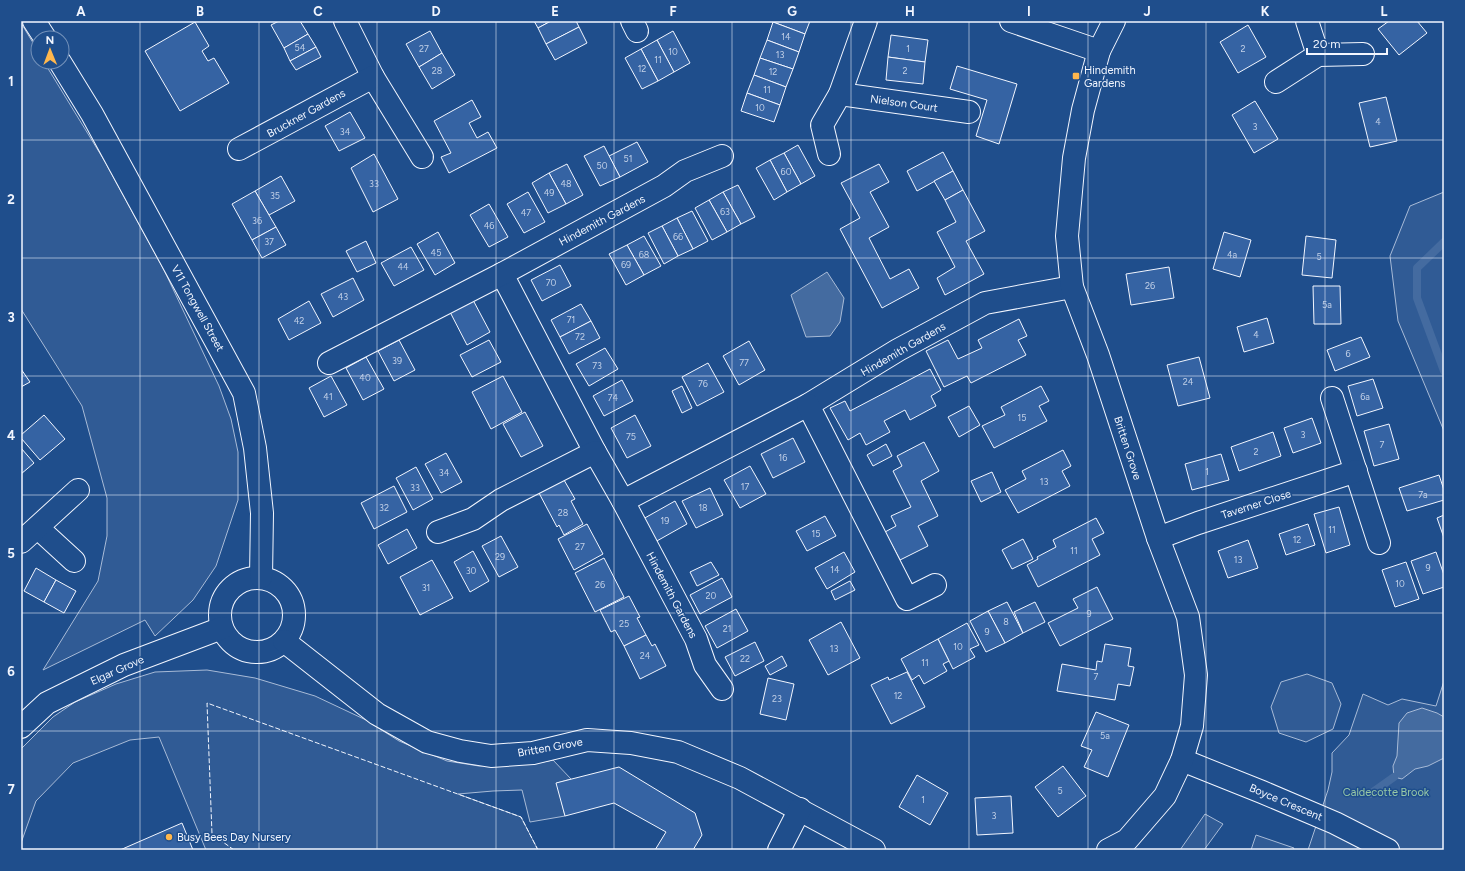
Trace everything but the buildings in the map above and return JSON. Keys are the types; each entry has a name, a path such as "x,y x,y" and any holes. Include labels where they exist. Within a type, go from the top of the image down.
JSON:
{"street":[{"path":"34,21 40,30"},
{"path":"345,21 373,77 422,157"},
{"path":"829,154 822,125 840,94 866,21"},
{"path":"1011,21 1099,51"},
{"name":"Britten Grove","path":"1108,850 1127,840 1165,796 1182,760 1192,726 1196,675 1188,617 1158,538 1098,356 1072,287 1067,236 1074,158 1083,110 1099,51 1114,21"},
{"path":"1307,21 1318,55"},
{"path":"1276,82 1318,55 1363,54"},
{"name":"V11 Tongwell Street","path":"65,70 92,114 244,393 255,448 262,513 261,577"},
{"name":"Bruckner Gardens","path":"239,149 373,77"},
{"name":"Nielson Court","path":"840,94 969,112"},
{"name":"Hindemith Gardens","path":"329,363 502,274 664,186 685,171 722,156"},
{"name":"Hindemith Gardens","path":"502,274 595,452 623,501 696,639 705,665 722,689"},
{"name":"Hindemith Gardens","path":"623,501 808,405 898,350 985,303 1072,287"},
{"path":"1332,398 1379,543"},
{"path":"808,405 907,599 935,585"},
{"path":"438,532 473,519 500,500 595,452"},
{"name":"Taverner Close","path":"1158,538 1198,523 1356,471"},
{"path":"21,542 78,490"},
{"path":"38,528 74,561"},
{"path":"261,577 273,580 283,587 291,597 295,608 295,620 291,632 284,641 274,649 262,652 249,651 238,647 228,638 222,628 220,615 221,603 227,592 237,583 249,578 261,577"},
{"name":"Elgar Grove","path":"21,727 47,703 117,669 222,628"},
{"name":"Britten Grove","path":"284,641 377,714 427,742 460,752 491,756 533,753 587,740 630,743 678,752 740,778 874,850"},
{"name":"Boyce Crescent","path":"1182,760 1335,823 1388,850"},
{"path":"780,850 800,809"}],"shaded area":[{"path":"21,23 30,38 30,70 49,70 104,160 164,270 219,386 231,419 238,452 238,500 216,566 193,600 155,636 145,620 43,670 98,581 107,536 107,498 82,406 21,309"},
{"path":"1444,192 1444,431 1398,321 1390,256 1410,206"},
{"path":"827,272 844,298 840,322 830,336 806,337 791,295"},
{"path":"207,670 255,678 315,696 366,720 399,741 447,761 479,766 538,763 553,760 571,779 557,783 565,816 530,822 522,790 458,794 521,817 538,850 206,850 159,737 130,740 73,763 36,801 21,843 21,749 53,717 75,702 116,684 155,672"},
{"path":"1307,674 1332,683 1341,704 1333,729 1306,742 1279,733 1271,707 1281,682"},
{"name":"Caldecotte Brook","path":"1444,681 1444,850 1308,850 1328,790 1332,772 1332,753 1349,735 1363,694 1388,705 1402,699 1436,706"},
{"path":"1422,708 1444,717 1444,758 1428,766 1415,769 1402,779 1394,777 1393,766 1397,756 1399,723 1407,713"},
{"path":"1205,814 1223,824 1204,850 1180,850"},
{"path":"1256,835 1294,848 1293,850 1251,850"}],"waterway":[{"path":"1444,242 1417,268 1417,298 1444,371"},
{"path":"1370,794 1394,777"}],"fence":[{"path":"234,850 212,834 207,703 521,817 538,850"}],"place":[{"name":"Hindemith Gardens","path":"1076,76"},
{"name":"Busy Bees Day Nursery","path":"169,837"}]}
